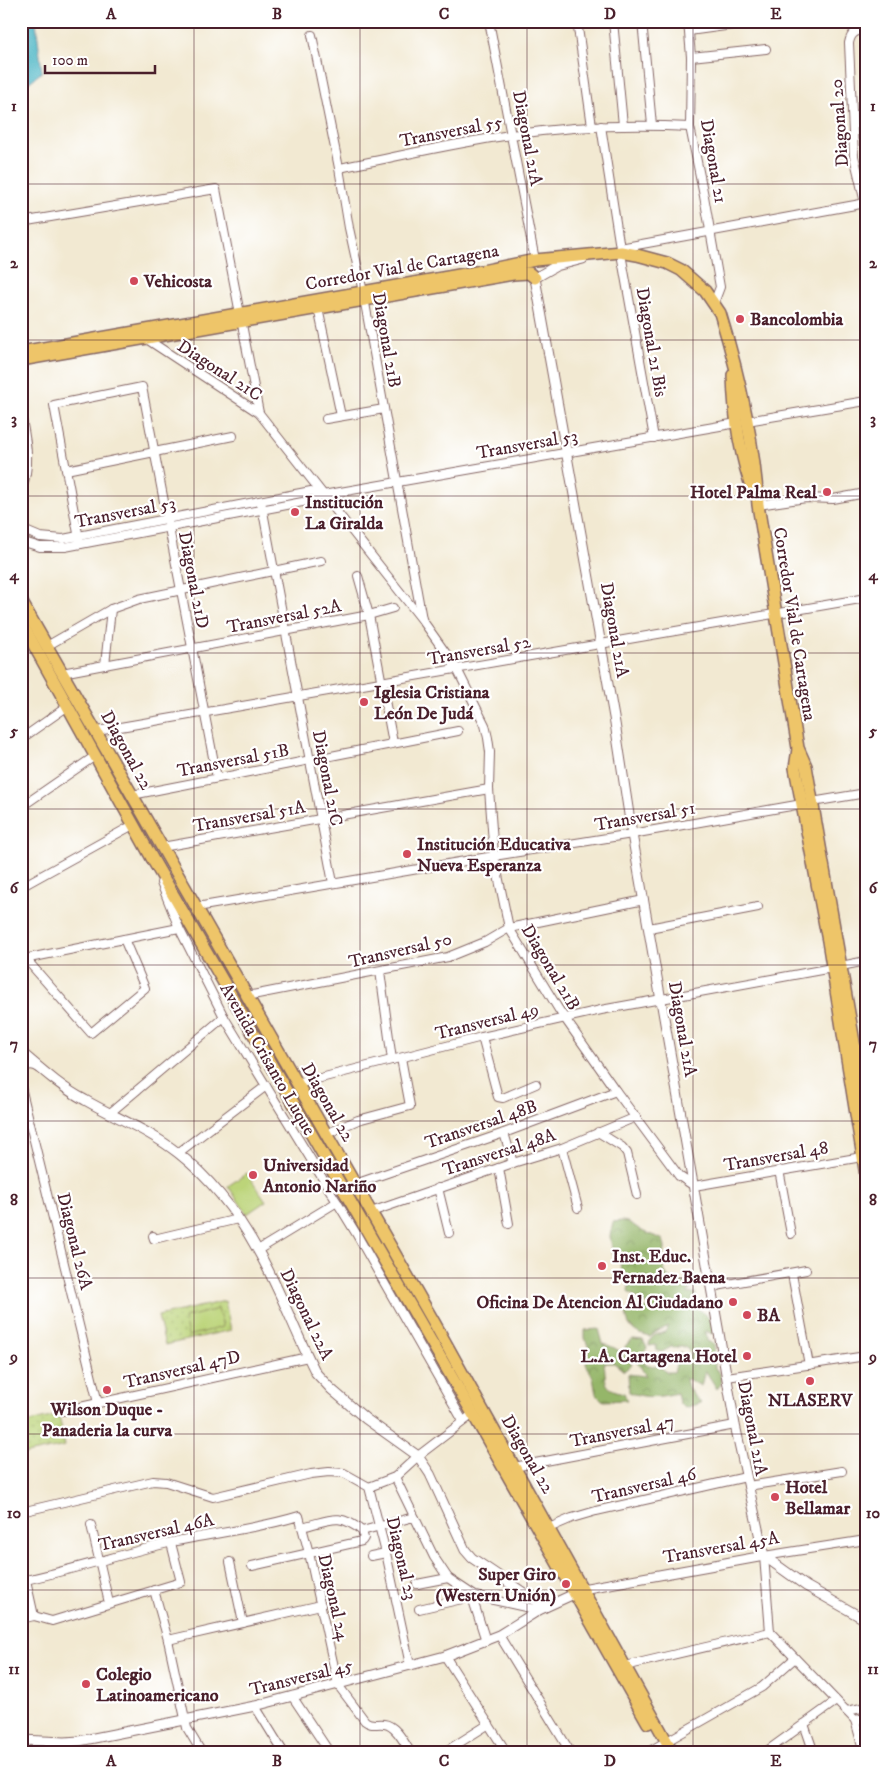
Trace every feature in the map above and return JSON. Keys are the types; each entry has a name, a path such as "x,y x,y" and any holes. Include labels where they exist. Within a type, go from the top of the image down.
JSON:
{"main road":[{"name":"Corredor Vial de Cartagena","path":"21,360 145,338 242,317 318,308 364,296 534,260 605,254 621,250 667,263 681,270 694,280 714,303 724,326 732,360 733,392 742,422 747,476 758,505 798,748 795,768 807,803 836,967 866,1111"},
{"name":"Corredor Vial de Cartagena","path":"21,352 364,296 521,273 529,273 536,278"},
{"name":"Diagonal 22","path":"21,601 371,1212 549,1528 578,1591"},
{"name":"Diagonal 22","path":"22,627 153,860 473,1414 578,1591 664,1746 673,1753"},
{"name":"Corredor Vial de Cartagena","path":"836,967 866,1176"}],"street":[{"name":"Diagonal 21A","path":"489,21 534,260"},
{"path":"577,21 592,126"},
{"path":"613,21 623,125"},
{"path":"642,21 652,125"},
{"name":"Diagonal 21","path":"688,21 691,57 690,127 720,287 714,303"},
{"path":"689,31 761,21"},
{"name":"Diagonal 20","path":"866,29 851,35 849,43 854,156 866,204"},
{"name":"Diagonal 21B","path":"312,35 364,296 422,621"},
{"path":"691,57 766,49"},
{"name":"Transversal 55","path":"339,168 511,135 592,126 652,125 690,127"},
{"name":"Diagonal 21 Bis","path":"601,126 654,438"},
{"path":"21,222 216,189 259,413"},
{"path":"621,250 866,204"},
{"path":"536,278 556,266 605,254"},
{"name":"Diagonal 21A","path":"536,278 615,723 632,834 735,1425 764,1556 770,1632"},
{"path":"318,308 341,416"},
{"name":"Diagonal 21C","path":"145,338 259,413 422,621 457,669"},
{"name":"Diagonal 21D","path":"66,470 54,405 142,387 217,778"},
{"name":"Transversal 53","path":"21,529 40,537 79,540 169,527 313,500 323,495 866,401"},
{"path":"326,419 384,409"},
{"path":"21,414 28,454 28,470 21,490"},
{"path":"79,540 66,470 233,436"},
{"name":"Transversal 53","path":"21,541 31,545 52,548 167,519 311,491 323,495"},
{"path":"758,505 806,498 833,499 866,493"},
{"name":"Diagonal 21C","path":"261,501 333,884"},
{"path":"47,646 111,609 139,599 321,561"},
{"path":"358,576 369,615 393,743"},
{"name":"Transversal 52","path":"97,731 866,598"},
{"name":"Transversal 52A","path":"62,673 369,615 393,608"},
{"path":"105,665 111,609"},
{"name":"Diagonal 21B","path":"457,669 485,725 490,752 489,789 494,856 510,928 564,1018 616,1091 680,1176 694,1186"},
{"path":"21,738 68,706"},
{"name":"Transversal 51B","path":"132,795 458,731"},
{"path":"21,807 96,756"},
{"name":"Transversal 51A","path":"162,847 489,789"},
{"name":"Transversal 51","path":"196,907 866,793"},
{"path":"21,887 133,825"},
{"name":"Avenida Crisanto Luque","path":"153,860 179,928 224,1017 337,1202 463,1421"},
{"name":"Transversal 50","path":"247,996 448,957 485,942 510,928 644,900"},
{"path":"649,928 758,907"},
{"path":"24,959 179,928"},
{"path":"24,959 91,1033 145,988 124,939"},
{"name":"Transversal 49","path":"298,1084 564,1018 661,998 866,961"},
{"path":"380,971 392,1060"},
{"path":"110,1112 224,1017"},
{"path":"482,1037 498,1097 503,1098 536,1084"},
{"name":"Diagonal 22A","path":"21,1052 40,1069 84,1100 150,1133 178,1153 211,1183 258,1250 316,1373 366,1419 418,1456 430,1474 465,1550 484,1567 542,1609"},
{"path":"326,1134 358,1120 410,1106 401,1058"},
{"path":"21,1071 25,1066 32,1065 40,1069"},
{"path":"178,1153 266,1086"},
{"name":"Diagonal 26A","path":"21,1087 98,1403"},
{"name":"Transversal 48B","path":"355,1184 504,1133 616,1091"},
{"name":"Transversal 48A","path":"371,1212 562,1148 636,1117"},
{"path":"598,1132 628,1153 637,1195"},
{"path":"504,1133 513,1163"},
{"path":"562,1148 578,1208"},
{"name":"Transversal 48","path":"694,1186 862,1156"},
{"path":"499,1168 509,1224"},
{"path":"778,1170 791,1234"},
{"path":"438,1188 450,1233"},
{"path":"258,1250 337,1202"},
{"path":"153,1236 154,1239 238,1219"},
{"path":"711,1287 806,1270"},
{"path":"792,1274 809,1364"},
{"path":"727,1377 866,1356"},
{"name":"Transversal 47D","path":"62,1412 308,1357"},
{"path":"21,1512 153,1481 166,1482 213,1497 312,1474 344,1473 368,1487 395,1477 418,1456 473,1414"},
{"name":"Transversal 47","path":"514,1467 735,1425"},
{"name":"Transversal 46","path":"549,1528 572,1518 596,1511 747,1482 842,1471"},
{"path":"395,1477 434,1556 448,1578 473,1596 486,1641"},
{"name":"Diagonal 23","path":"368,1487 386,1554 410,1665"},
{"name":"Diagonal 24","path":"299,1516 338,1685"},
{"name":"Transversal 46A","path":"24,1580 171,1543 223,1531 256,1528 299,1516"},
{"path":"252,1566 364,1540 362,1530 351,1522 338,1518 302,1527"},
{"path":"362,1530 415,1518"},
{"path":"91,1525 109,1603"},
{"name":"Transversal 45A","path":"578,1591 764,1556 866,1540"},
{"path":"21,1619 34,1616 52,1621 181,1582 171,1543"},
{"path":"371,1556 386,1554"},
{"path":"764,1556 806,1586 866,1620"},
{"path":"230,1562 243,1623"},
{"path":"417,1584 448,1578"},
{"path":"24,1580 34,1616"},
{"path":"154,1590 168,1640 185,1721 191,1736 202,1753"},
{"name":"Transversal 45","path":"22,1740 79,1741 255,1706 338,1685 444,1656 486,1641 578,1591"},
{"path":"419,1609 473,1596 542,1609"},
{"path":"168,1640 321,1605"},
{"path":"621,1667 770,1632 855,1720 864,1753"},
{"path":"499,1635 571,1753"},
{"path":"444,1656 507,1753"},
{"path":"646,1753 664,1746 762,1687 795,1658"},
{"path":"338,1685 365,1721 369,1724 384,1724 394,1729 411,1753"},
{"path":"292,1696 330,1753"},
{"path":"766,1752 836,1701"},
{"path":"255,1706 284,1753"},
{"path":"847,1712 866,1707"},
{"path":"855,1720 866,1718"},
{"path":"443,1753 453,1750 489,1724"},
{"path":"804,1724 814,1753"},
{"path":"22,1740 27,1753"}],"green space":[{"path":"247,1173 266,1201 247,1214 228,1186"},
{"path":"622,1221 663,1240 665,1272 677,1282 686,1283 690,1290 687,1293 696,1293 696,1307 708,1317 715,1327 716,1330 712,1334 706,1331 707,1341 714,1344 715,1368 720,1373 721,1384 717,1389 705,1370 701,1386 686,1378 689,1389 701,1403 684,1408 679,1403 677,1393 653,1397 629,1392 628,1374 646,1376 635,1358 627,1355 625,1346 633,1339 643,1340 647,1348 642,1355 645,1364 662,1368 666,1372 674,1372 680,1351 681,1359 691,1354 686,1347 671,1347 662,1352 657,1351 656,1345 649,1346 652,1338 665,1332 669,1326 650,1337 636,1332 628,1323 626,1313 651,1307 628,1292 630,1280 622,1271 619,1259 625,1253 613,1254 610,1236 613,1222"},
{"path":"225,1301 231,1330 165,1345 158,1316"},
{"path":"218,1309 223,1327 188,1336 184,1318"},
{"path":"599,1329 603,1344 619,1351 632,1364 624,1371 614,1363 604,1363 606,1383 612,1389 624,1393 627,1400 603,1401 596,1394 593,1378 586,1364 589,1349 585,1338 585,1330"},
{"path":"59,1415 65,1446 21,1455 21,1424"}],"water":[{"path":"21,21 36,21 42,72 21,89"}],"place":[{"name":"Vehicosta","path":"134,281"},
{"name":"Bancolombia","path":"740,319"},
{"name":"Hotel Palma Real","path":"827,492"},
{"name":"Institución La Giralda","path":"295,512"},
{"name":"Iglesia Cristiana León De Judá","path":"364,702"},
{"name":"Institución Educativa Nueva Esperanza","path":"407,854"},
{"name":"Universidad Antonio Nariño","path":"253,1175"},
{"name":"Inst. Educ. Fernadez Baena","path":"602,1266"},
{"name":"Oficina De Atencion Al Ciudadano","path":"733,1302"},
{"name":"BA","path":"747,1315"},
{"name":"L.A. Cartagena Hotel","path":"747,1356"},
{"name":"NLASERV","path":"810,1381"},
{"name":"Wilson Duque - Panaderia la curva","path":"107,1390"},
{"name":"Hotel Bellamar","path":"775,1497"},
{"name":"Super Giro (Western Unión)","path":"566,1584"},
{"name":"Colegio Latinoamericano","path":"86,1684"}]}
